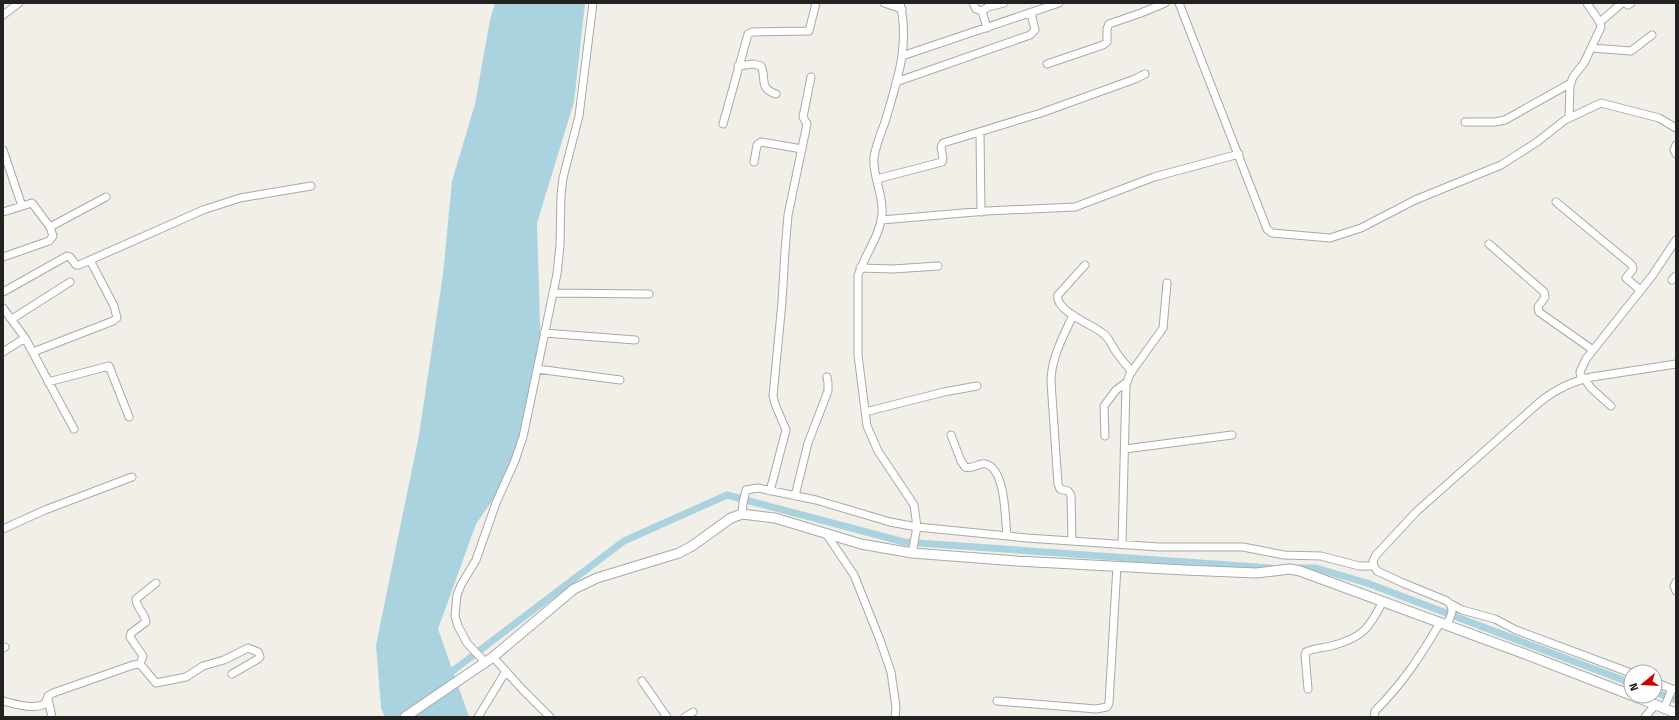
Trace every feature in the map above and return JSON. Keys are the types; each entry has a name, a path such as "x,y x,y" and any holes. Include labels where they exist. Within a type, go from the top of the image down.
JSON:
{"street":[{"path":"3,14 19,3"},
{"path":"550,717 522,690 506,671 487,661 467,643 458,626 455,616 457,595 461,585 476,560 496,502 519,451 523,437 553,293 558,261 562,189 580,116 593,3"},
{"path":"723,124 738,66 749,33 808,31 816,3"},
{"path":"884,3 901,6 904,25 902,56 874,157 882,205 881,220 873,243 860,268 857,285 858,350 867,426 878,451 914,505 917,527 912,549"},
{"path":"973,3 976,9 982,11"},
{"path":"982,11 988,7 1004,3"},
{"path":"902,56 1059,3"},
{"path":"1047,64 1103,45 1107,42 1107,29 1109,24 1165,3"},
{"path":"1179,3 1267,229 1270,233 1333,238 1361,228 1415,200 1501,165 1537,142 1569,118 1599,103 1604,103 1659,118 1676,128"},
{"path":"1569,118 1571,82 1584,63 1601,26 1600,22 1587,3"},
{"path":"1600,22 1622,3"},
{"path":"1626,3 1628,5 1631,3"},
{"path":"982,11 987,28"},
{"path":"896,82 1030,35 1035,30 1031,13"},
{"path":"1591,48 1631,51 1652,35"},
{"path":"738,66 754,64 761,66 765,86 769,92 776,94"},
{"path":"877,179 940,162 943,159 941,147 943,143 980,133 1041,113 1145,74"},
{"path":"770,491 777,458 786,433 785,425 775,404 773,396 782,302 786,233 807,124 803,117 811,77"},
{"path":"1465,122 1495,122 1505,120 1571,82"},
{"path":"980,133 981,212"},
{"path":"754,162 757,145 760,142 802,149"},
{"path":"1676,145 1674,150 1676,154"},
{"path":"3,150 6,166 22,206"},
{"path":"881,220 981,212 1075,207 1154,177 1239,154"},
{"path":"3,292 67,256 78,265 185,217 217,205 240,198 311,186"},
{"path":"50,227 106,198"},
{"path":"1556,202 1632,265 1633,269 1626,278 1640,290"},
{"path":"3,212 32,203 50,227 53,236 49,241 3,257"},
{"path":"1611,406 1591,388 1581,376 1582,365 1652,276 1676,240"},
{"path":"1489,244 1544,292 1545,297 1538,306 1539,312 1593,350"},
{"path":"33,352 115,319 117,315 114,306 90,260"},
{"path":"1085,264 1057,297 1073,315 1105,335 1120,358 1132,372"},
{"path":"860,268 893,269 938,266"},
{"path":"12,320 70,282"},
{"path":"1122,544 1127,382 1132,372 1163,328 1167,283"},
{"path":"553,293 649,294"},
{"path":"3,308 25,338 74,429"},
{"path":"1072,541 1071,495 1068,491 1060,489 1058,484 1051,370 1055,355 1073,315"},
{"path":"544,333 635,340"},
{"path":"3,352 25,338"},
{"path":"1374,717 1375,711 1404,679 1448,616 1447,601 1381,573 1374,566 1373,561 1376,555 1434,496 1544,398 1557,389 1581,376 1676,364"},
{"path":"48,382 109,366 129,417"},
{"path":"537,369 620,380"},
{"path":"795,496 808,443 828,391 827,378"},
{"path":"1105,436 1104,406 1116,390 1127,382"},
{"path":"865,412 944,392 977,386"},
{"path":"951,435 961,461 965,467 971,468 983,463 986,464 991,466 999,479 1003,488 1007,536"},
{"path":"1125,449 1232,435"},
{"path":"3,529 44,510 132,477"},
{"path":"742,514 746,490 752,488 816,500 890,522 917,527 1007,536 1159,547 1243,547 1284,555 1320,556 1359,566 1374,566"},
{"path":"405,717 487,661 574,588 597,578 679,553 692,546 730,518 742,514 776,518 875,548 912,549 1017,561 1256,573 1290,569 1300,571 1383,601 1448,616 1623,692"},
{"path":"828,535 854,575 880,640 891,672 896,707 895,717"},
{"path":"996,701 1096,709 1106,707 1109,703 1117,566"},
{"path":"1676,582 1674,586 1676,591"},
{"path":"140,664 143,656 130,637 131,633 146,622 144,615 137,605 136,599 156,583"},
{"path":"1308,689 1306,652 1358,637 1371,622 1383,601"},
{"path":"1448,616 1473,614 1494,619 1516,630 1623,670"},
{"path":"140,664 154,682 164,683 186,677 203,666 224,660 248,648 258,652 260,657 232,674"},
{"path":"44,703 50,694 140,664"},
{"path":"478,717 506,671"},
{"path":"642,681 666,717"},
{"path":"1645,717 1662,705 1673,690 1663,686"},
{"path":"3,701 22,705 44,703"},
{"path":"44,703 52,717"},
{"path":"1659,704 1676,713"},
{"path":"685,717 693,712"}],"water":[{"path":"495,3 585,3 574,102 537,223 541,356 520,461 476,524 438,629 469,717 385,717 381,708 376,645 419,435 443,274 452,181 475,104 490,20"}],"waterway":[{"path":"446,676 624,541 727,495 904,542 1271,568"},
{"path":"1298,568 1316,568 1367,583 1623,680"},
{"path":"1663,695 1676,700"}]}
